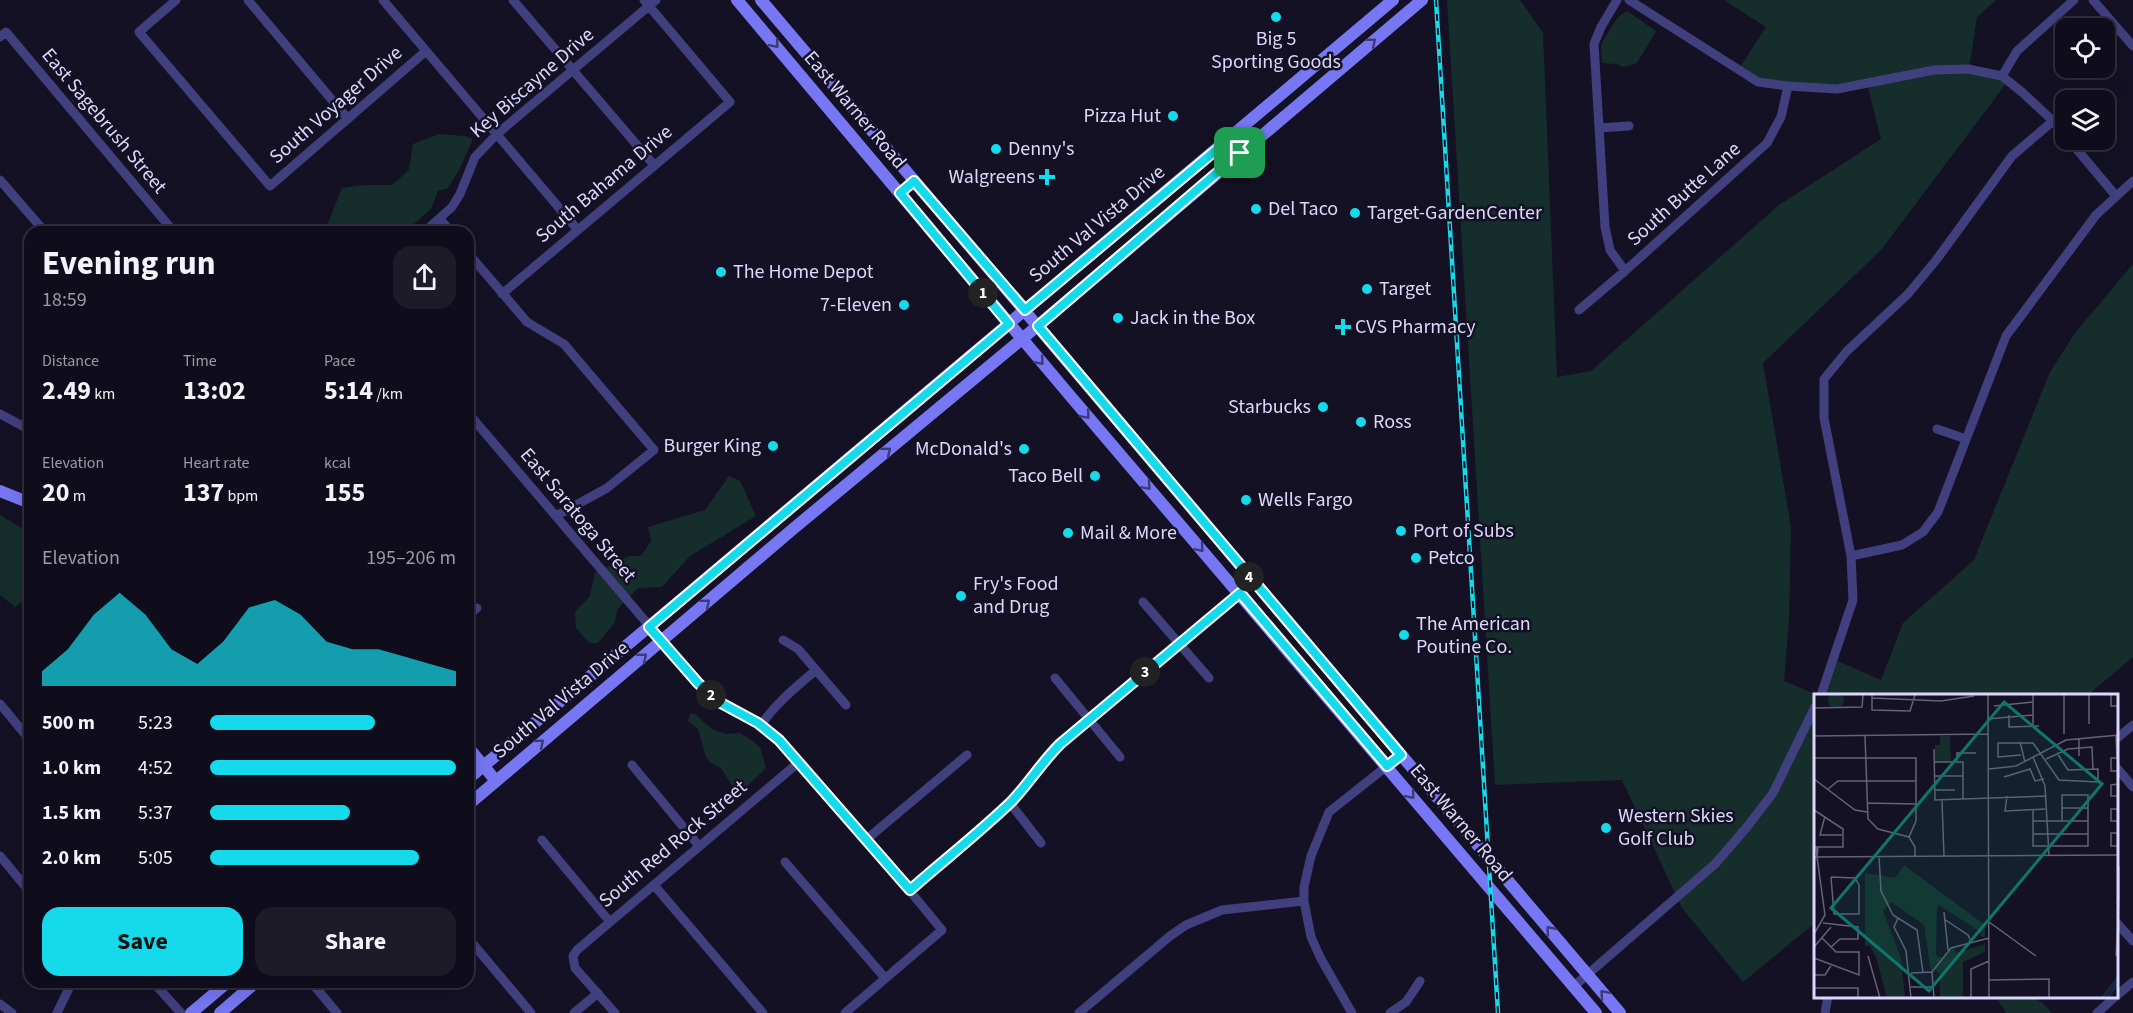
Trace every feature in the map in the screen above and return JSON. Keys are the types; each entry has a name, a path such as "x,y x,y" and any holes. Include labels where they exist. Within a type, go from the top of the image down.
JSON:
{"main road":[{"name":"East Warner Road","path":"737,0 1009,324 1596,1013"},
{"name":"East Warner Road","path":"761,0 1620,1013"},
{"name":"South Val Vista Drive","path":"474,774 1393,0"},
{"name":"South Val Vista Drive","path":"474,800 1422,0"},
{"path":"1381,10 1393,24"},
{"path":"829,108 842,97"},
{"path":"1228,140 1240,153"},
{"path":"900,193 914,181"},
{"path":"848,459 860,474"},
{"path":"1162,503 1176,490"},
{"path":"0,491 24,501"},
{"path":"1240,593 1252,592 1274,615 1299,635"},
{"path":"1333,703 1347,691"},
{"path":"474,755 496,781"},
{"path":"191,1013 221,988"},
{"path":"220,1013 249,988"}],"street":[{"name":"South Voyager Drive","path":"176,0 139,32 270,186 426,51"},
{"path":"248,0 348,119"},
{"path":"383,0 577,229"},
{"path":"513,0 654,165"},
{"path":"1617,0 1594,44 1605,227 1610,250 1625,271"},
{"path":"1629,0 1758,82 1837,89 1934,70 1968,69 2002,76 2055,123"},
{"path":"2002,76 2017,51 2074,0"},
{"path":"2093,0 2133,46"},
{"name":"Key Biscayne Drive","path":"431,226 460,194 475,157 497,134 650,2"},
{"name":"South Bahama Drive","path":"502,294 730,102 650,2"},
{"name":"East Sagebrush Street","path":"3,35 169,226"},
{"name":"South Butte Lane","path":"1579,310 1767,142 1781,117 1788,86"},
{"path":"1821,694 1853,600 1851,556 1824,418 1824,379 1847,351 1908,294 1937,259 2012,156 2053,121"},
{"path":"1599,128 1629,126"},
{"path":"2077,150 2116,196"},
{"path":"0,180 40,226"},
{"path":"1851,556 1902,545 1923,532 1938,512 2006,336 2096,215 2133,181"},
{"path":"440,219 446,226"},
{"path":"474,260 527,322 564,344 654,450 607,489 556,516"},
{"path":"0,414 24,427"},
{"name":"East Saratoga Street","path":"474,420 698,683 721,703 761,725 779,740 867,839 942,930 885,978"},
{"path":"1937,429 1966,439"},
{"path":"910,890 1010,803 1028,784 1051,753 1240,593"},
{"path":"1143,602 1209,678"},
{"path":"474,611 477,608"},
{"path":"783,640 798,649 846,705"},
{"path":"761,725 771,710 816,670"},
{"path":"1055,678 1120,757"},
{"path":"1,708 24,733"},
{"path":"1573,987 1715,864 1773,793 1814,709"},
{"path":"2118,737 2133,725"},
{"path":"867,839 967,755"},
{"path":"1353,1013 1321,959 1311,937 1304,901 1304,887 1311,856 1329,812 1401,755"},
{"name":"South Red Rock Street","path":"598,993 576,968 573,956 577,950 799,762"},
{"path":"632,765 699,846"},
{"path":"2118,769 2133,787"},
{"path":"1010,803 1041,843"},
{"path":"542,840 610,922"},
{"path":"0,856 24,885"},
{"path":"785,862 885,978 845,1013"},
{"path":"654,885 763,1013"},
{"path":"1079,1013 1186,925 1222,910 1304,901"},
{"path":"2118,924 2133,941"},
{"path":"474,945 531,1013"},
{"path":"1390,1013 1406,1002 1420,981"},
{"path":"2118,994 2133,982"},
{"path":"57,1013 69,988"},
{"path":"158,988 181,1013"},
{"path":"316,988 337,1013"},
{"path":"574,1013 598,993 615,1013"},
{"path":"1824,1013 1828,998"},
{"path":"2097,1013 2114,998"},
{"path":"0,1004 12,1013"}],"green space":[{"name":"Western Skies Golf Club","path":"1447,0 1520,0 1543,33 1557,377 1591,371 1779,205 1881,139 1867,83 1837,89 1758,82 1739,69 1766,27 1724,0 1996,0 1977,17 1969,69 2008,81 1881,250 1763,363 1791,527 1789,620 1784,681 1815,694 1814,924 1743,982 1682,908 1622,780 1495,785"},
{"path":"1627,11 1656,31 1637,63 1624,67 1602,63 1601,44 1618,17"},
{"path":"439,134 473,139 448,188 438,191 431,209 412,226 321,226 328,223 342,188 392,185 409,170 413,144"},
{"path":"2133,264 2133,657 2089,694 1821,694 1833,659 1881,680 1903,623 1974,560 2050,372 2075,333"},
{"path":"729,476 740,481 756,516 690,556 662,587 638,588 617,610 615,622 598,643 589,643 576,628 575,612 590,596 595,573 629,556 641,556 651,541 648,527 705,510"},
{"path":"0,515 24,529 24,601 15,607 0,595"},
{"path":"690,713 695,714 712,729 726,734 740,733 760,747 766,768 738,795 721,768 711,763 706,757 698,729 688,721"},
{"path":"1997,998 2030,998 2040,1002 2051,1013 2006,1013"}],"railway":[{"path":"1436,0 1498,1013"}],"place":[{"name":"Big 5 Sporting Goods","path":"1276,17"},
{"name":"Pizza Hut","path":"1173,116"},
{"name":"Denny's","path":"996,149"},
{"name":"Walgreens","path":"1047,177"},
{"name":"Del Taco","path":"1256,209"},
{"name":"Target-GardenCenter","path":"1355,213"},
{"name":"The Home Depot","path":"721,272"},
{"name":"Target","path":"1367,289"},
{"name":"7-Eleven","path":"904,305"},
{"name":"Jack in the Box","path":"1118,318"},
{"name":"CVS Pharmacy","path":"1343,327"},
{"name":"Starbucks","path":"1323,407"},
{"name":"Ross","path":"1361,422"},
{"name":"Burger King","path":"773,446"},
{"name":"McDonald's","path":"1024,449"},
{"name":"Taco Bell","path":"1095,476"},
{"name":"Wells Fargo","path":"1246,500"},
{"name":"Port of Subs","path":"1401,531"},
{"name":"Mail & More","path":"1068,533"},
{"name":"Petco","path":"1416,558"},
{"name":"Fry's Food and Drug","path":"961,596"},
{"name":"The American Poutine Co.","path":"1404,635"},
{"name":"Western Skies Golf Club","path":"1606,828"}],"route":[{"path":"1228,140 1240,153 1038,326 1401,755 1387,766 1240,593 1060,744 1010,803 910,890 779,740 758,723 721,703 698,683 649,627 1009,324 900,193 914,181 1025,310 1228,140"}]}
